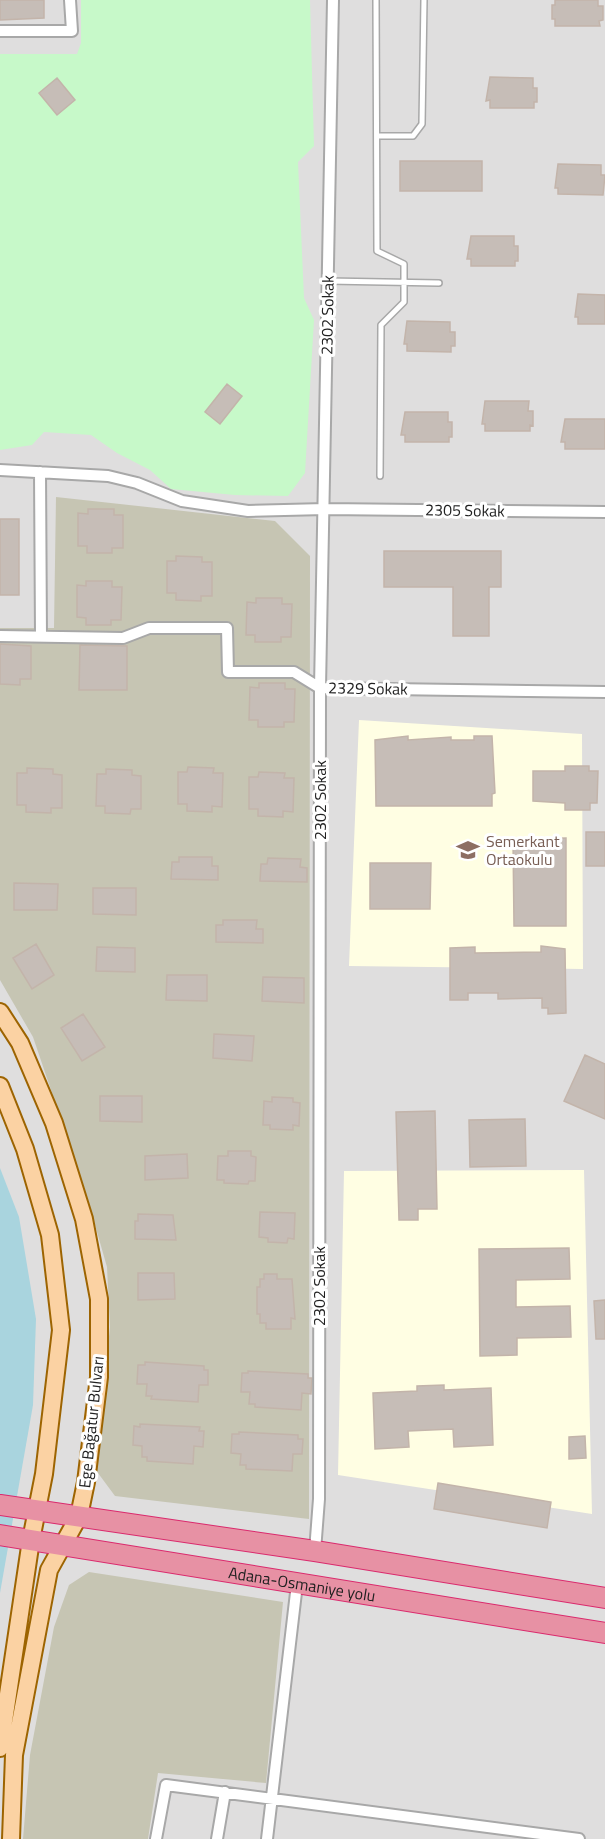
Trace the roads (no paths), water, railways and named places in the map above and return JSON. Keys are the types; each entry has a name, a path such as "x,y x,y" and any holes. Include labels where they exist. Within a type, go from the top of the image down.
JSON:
{"highway":[{"name":"Adana-Osmaniye yolu","path":"0,1505 315,1551 605,1598"},
{"name":"Adana-Osmaniye yolu","path":"0,1535 605,1633"}],"main road":[{"name":"Ege Bağatur Bulvarı","path":"0,1012 20,1043 54,1123 84,1219 99,1299 99,1377 86,1482 79,1516 49,1570 14,1755 11,1839"},
{"path":"0,1086 25,1149 50,1234 61,1330 51,1429 27,1539 0,1748"}],"street":[{"path":"0,31 72,31 70,0"},
{"name":"2302 Sokak","path":"315,1551 319,1499 320,688 333,0"},
{"name":"2305 Sokak","path":"0,470 108,476 137,483 182,501 226,509 605,512"},
{"path":"40,472 41,636"},
{"name":"2329 Sokak","path":"0,636 123,638 149,628 227,628 228,672 294,672 320,688 605,692"},
{"path":"267,1839 297,1584"},
{"path":"156,1839 166,1785 579,1839"},
{"path":"217,1839 225,1792"}],"lane":[{"path":"376,0 377,251 404,264 405,282 404,302 381,325 380,476"},
{"path":"377,136 413,136 422,124 424,0"},
{"path":"328,281 438,283"}],"water":[{"path":"0,1168 19,1217 36,1319 33,1405 0,1593"}],"place":[{"name":"Semerkant Ortaokulu","path":"468,850"}]}
